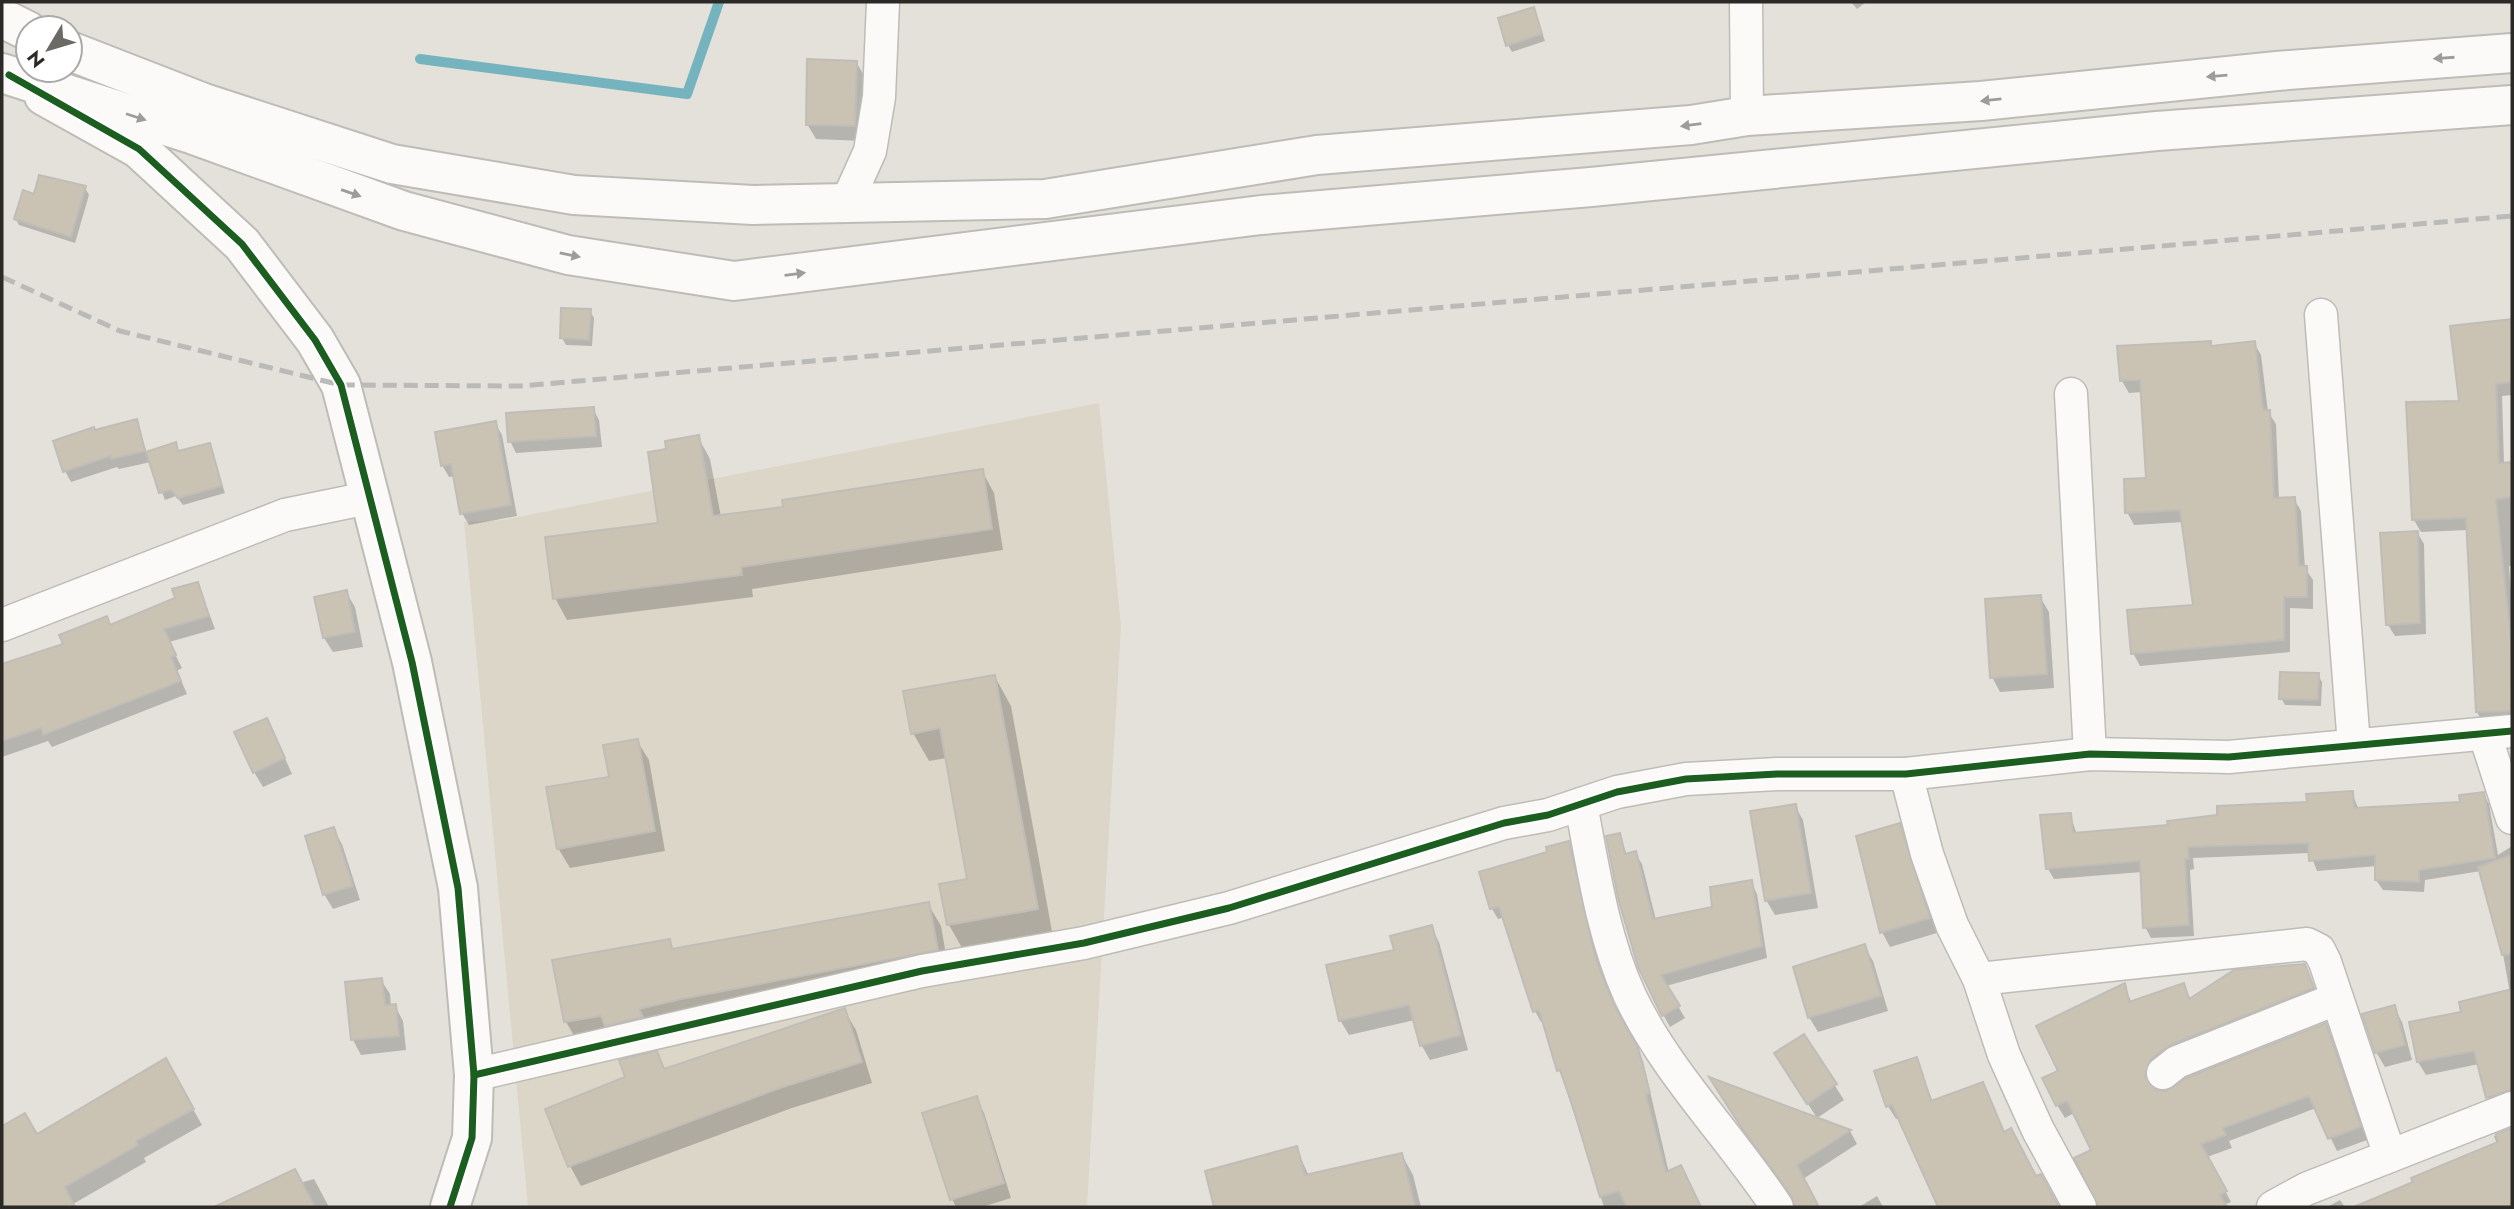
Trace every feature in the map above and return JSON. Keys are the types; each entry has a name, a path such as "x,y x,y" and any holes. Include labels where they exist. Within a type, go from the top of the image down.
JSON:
{"main road":[{"path":"84,56 204,103 392,164 574,195 752,205 1045,199 1317,155 1691,125 1747,116 1981,101 2263,72 2512,53"},
{"path":"5,74 191,134 404,211 568,255 734,281 1261,215 1591,187 2157,131 2512,105"},
{"path":"5,74 139,149 243,244 315,340 341,386 412,662 458,888 474,1075 472,1138 450,1207"}],"street":[{"path":"847,202 870,151 879,97 883,2"},
{"path":"1746,2 1750,92 1747,116"},
{"path":"2321,315 2354,745"},
{"path":"2071,394 2090,754"},
{"path":"2,625 285,515 368,498"},
{"path":"474,1075 922,971 1084,943 1216,911 1504,823 1548,815 1617,792 1686,779 1777,774 1906,774 2090,754 2229,757 2499,733 2512,818"},
{"path":"1906,774 1927,854 1952,925 1979,979 2004,1055 2038,1130 2080,1207"},
{"path":"1581,804 1598,890 1614,952 1630,996 1660,1046 1744,1156 1777,1207"},
{"path":"1979,979 2307,944 2319,950 2390,1156"},
{"path":"2162,1073 2177,1062 2336,999"},
{"path":"2273,1207 2306,1189 2512,1108"}],"shaded area":[{"path":"1099,403 1121,626 1087,1207 528,1207 464,522 503,520"}],"building":[{"path":"1534,7 1542,34 1506,46 1498,18"},
{"path":"807,59 857,61 855,126 806,125"},
{"path":"39,175 86,186 71,237 14,219 23,190 34,194"},
{"path":"561,308 591,309 589,340 560,338"},
{"path":"2512,319 2512,382 2496,384 2499,463 2512,462 2512,497 2496,499 2511,639 2512,711 2476,712 2466,518 2412,520 2406,402 2459,401 2450,326"},
{"path":"2211,341 2211,346 2255,341 2263,410 2270,410 2274,498 2295,497 2299,566 2307,566 2307,597 2284,597 2284,640 2131,654 2127,610 2193,605 2180,510 2125,513 2124,479 2146,478 2140,380 2120,381 2117,346"},
{"path":"594,407 596,436 508,442 506,413"},
{"path":"137,419 145,451 111,459 110,456 63,472 53,441 94,427 95,430"},
{"path":"496,421 511,505 460,514 451,464 441,466 435,432"},
{"path":"699,435 713,516 783,507 782,500 983,469 992,529 741,567 742,575 553,599 545,537 658,523 648,452 666,449 665,441"},
{"path":"176,442 178,451 210,443 222,486 178,498 171,490 159,493 146,452"},
{"path":"2418,531 2420,623 2386,625 2380,533"},
{"path":"198,582 209,616 164,629 176,655 171,657 181,681 43,735 41,728 2,741 2,664 63,644 59,635 107,616 110,625 175,598 172,589"},
{"path":"347,590 355,632 323,638 314,597"},
{"path":"2041,595 2047,674 1990,678 1985,599"},
{"path":"2280,672 2319,673 2318,700 2279,699"},
{"path":"995,675 1038,909 947,925 939,884 967,879 940,728 911,734 903,691"},
{"path":"267,718 285,758 253,773 234,732"},
{"path":"638,739 655,831 557,849 546,787 609,777 603,745"},
{"path":"2353,791 2354,808 2460,802 2459,795 2484,792 2495,858 2419,870 2419,882 2375,880 2375,855 2309,861 2308,843 2188,847 2189,859 2185,859 2189,925 2143,928 2140,861 2046,869 2040,815 2071,813 2073,833 2168,825 2167,821 2217,815 2217,806 2307,802 2306,794"},
{"path":"1796,804 1811,893 1765,901 1750,811"},
{"path":"1900,823 1930,918 1880,933 1856,836"},
{"path":"334,827 353,886 323,895 305,836"},
{"path":"1620,833 1625,854 1636,851 1653,919 1712,907 1710,887 1752,880 1762,946 1661,975 1680,1006 1662,1016 1638,967 1618,898 1606,836"},
{"path":"1569,841 1595,956 1613,1003 1638,1048 1650,1093 1646,1095 1666,1172 1681,1165 1701,1207 1627,1207 1619,1191 1600,1197 1573,1107 1560,1070 1557,1071 1539,1010 1533,1012 1499,907 1490,909 1479,872 1547,852 1546,847"},
{"path":"2512,855 2512,954 2502,955 2478,867"},
{"path":"929,902 938,950 681,999 639,1009 643,1017 605,1026 601,1016 564,1022 552,960 670,939 672,949"},
{"path":"1432,925 1461,1035 1420,1046 1409,1005 1339,1021 1326,965 1394,950 1390,936"},
{"path":"1865,944 1881,996 1808,1018 1793,967"},
{"path":"2305,964 2314,988 2170,1045 2151,1059 2145,1076 2156,1090 2166,1091 2186,1078 2326,1023 2361,1127 2328,1139 2309,1096 2223,1128 2226,1135 2201,1144 2227,1191 2220,1195 2227,1207 2098,1207 2074,1158 2091,1150 2067,1101 2056,1106 2042,1078 2058,1071 2036,1026 2125,983 2129,1002 2184,983 2189,999 2234,970"},
{"path":"382,978 385,1005 396,1004 399,1036 351,1040 345,982"},
{"path":"2512,989 2512,1090 2486,1098 2474,1051 2417,1062 2409,1022 2461,1012 2459,1002"},
{"path":"2395,1005 2405,1045 2375,1053 2362,1014"},
{"path":"845,1008 862,1062 780,1088 568,1167 545,1109 625,1077 619,1060 657,1051 664,1069"},
{"path":"1804,1034 1837,1084 1807,1104 1774,1053"},
{"path":"1917,1057 1931,1101 1983,1082 2004,1132 2011,1128 2036,1176 2041,1174 2059,1207 1938,1207 1892,1105 1886,1107 1874,1071"},
{"path":"166,1058 194,1109 136,1141 138,1145 65,1187 75,1207 2,1207 2,1126 25,1113 37,1134"},
{"path":"1709,1077 1851,1130 1797,1165 1819,1207 1795,1207 1792,1197"},
{"path":"977,1096 1004,1183 950,1200 922,1113"},
{"path":"2512,1128 2512,1207 2354,1207 2413,1182 2411,1178 2498,1142 2496,1134"},
{"path":"1297,1146 1305,1175 1402,1153 1415,1207 1214,1207 1205,1171"},
{"path":"295,1169 315,1207 214,1207"}],"waterway":[{"path":"420,59 687,94 719,2"}],"railway":[{"path":"2,277 120,331 341,385 520,386 2512,216"}],"cycle path":[{"path":"9,75 139,149 242,244 315,340 341,385 412,662 458,888 474,1075 472,1138 450,1207"},
{"path":"474,1075 922,971 1084,943 1229,908 1504,823 1548,815 1617,792 1686,779 1777,774 1906,774 2090,754 2229,757 2512,731"}]}
